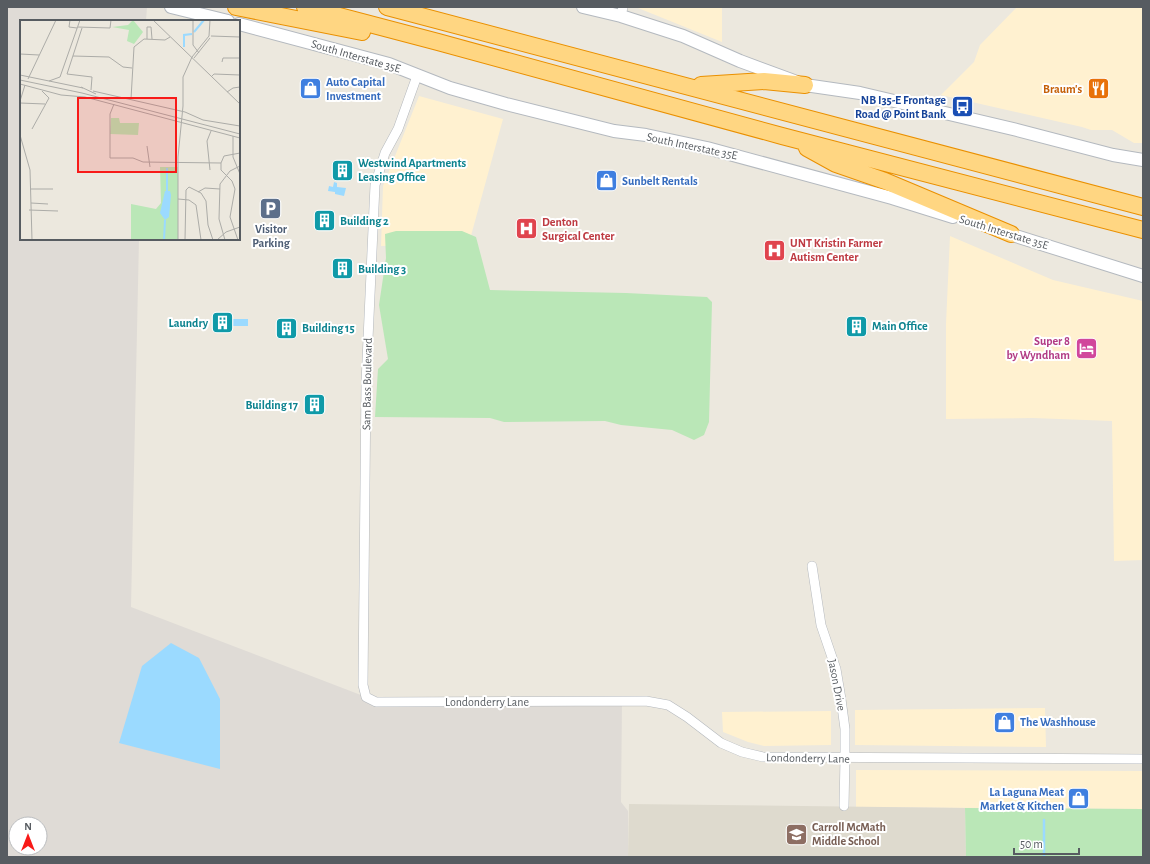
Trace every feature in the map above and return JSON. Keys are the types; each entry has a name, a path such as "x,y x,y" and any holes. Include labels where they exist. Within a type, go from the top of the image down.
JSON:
{"highway":[{"path":"236,7 370,34 438,42"},
{"path":"306,7 782,136 1143,230"},
{"path":"387,7 1143,207"},
{"path":"690,86 764,81 805,84"},
{"path":"782,136 836,164 885,181 1011,234"}],"main road":[{"path":"171,7 224,20"},
{"path":"583,7 622,11 740,61 805,84 860,93 1017,130 1113,155 1143,160"},
{"name":"South Interstate 35E","path":"240,24 389,64 450,88 506,104 614,131 679,142 734,155 892,198 1143,276"}],"street":[{"name":"Sam Bass Boulevard","path":"370,698 366,697 363,685 364,532 366,383 375,185 386,153 398,129 417,76"},
{"name":"Jason Drive","path":"812,566 821,625 836,669 840,691 845,729 844,806"},
{"name":"Londonderry Lane","path":"370,698 376,702 646,701 668,705 687,717 721,743 742,752 763,757 1143,759"}],"shaded area":[{"path":"7,7 147,7 146,20 20,20 20,240 139,240 131,607 376,702 622,701 621,802 628,811 628,857 7,857"},
{"path":"722,7 722,42 638,8"},
{"path":"1017,7 1143,7 1143,143 1134,143 1112,130 1091,130 941,95 974,62 980,45"},
{"path":"419,96 503,119 469,243 381,246 383,186"},
{"path":"950,236 1053,280 1143,301 1143,560 1114,561 1112,421 1033,418 946,419 946,324"},
{"path":"1045,708 1046,747 855,745 855,710"},
{"path":"831,711 831,745 764,746 748,742 723,732 722,712"},
{"path":"856,770 1143,771 1143,809 856,807"},
{"name":"Carroll McMath Middle School","path":"629,804 965,808 966,857 628,857"}],"green space":[{"path":"396,231 462,231 476,237 490,290 626,293 707,297 712,302 709,422 704,435 694,440 672,430 621,425 605,421 504,422 490,418 375,417 378,369 388,359 379,305 386,258 385,234"},
{"path":"965,808 1143,809 1143,857 966,857"}],"water":[{"path":"334,182 337,183 337,187 346,188 344,196 328,191 329,186 333,187"},
{"path":"233,319 248,319 248,326 233,326"},
{"path":"171,643 199,658 220,699 220,769 119,743 142,666"}],"waterway":[{"path":"1044,820 1044,857"}],"place":[{"name":"Auto Capital Investment","path":"310,89"},
{"name":"Braum's","path":"1098,89"},
{"name":"NB I35-E Frontage Road @ Point Bank","path":"962,107"},
{"name":"Westwind Apartments Leasing Office","path":"342,170"},
{"name":"Sunbelt Rentals","path":"607,181"},
{"name":"Visitor Parking","path":"271,208"},
{"name":"Building 2","path":"324,221"},
{"name":"Denton Surgical Center","path":"526,229"},
{"name":"UNT Kristin Farmer Autism Center","path":"774,250"},
{"name":"Building 3","path":"343,269"},
{"name":"Laundry","path":"223,323"},
{"name":"Main Office","path":"856,326"},
{"name":"Building 15","path":"287,328"},
{"name":"Super 8 by Wyndham","path":"1086,348"},
{"name":"Building 17","path":"314,405"},
{"name":"The Washhouse","path":"1005,722"},
{"name":"La Laguna Meat Market & Kitchen","path":"1079,799"},
{"name":"Carroll McMath Middle School","path":"797,834"}]}
